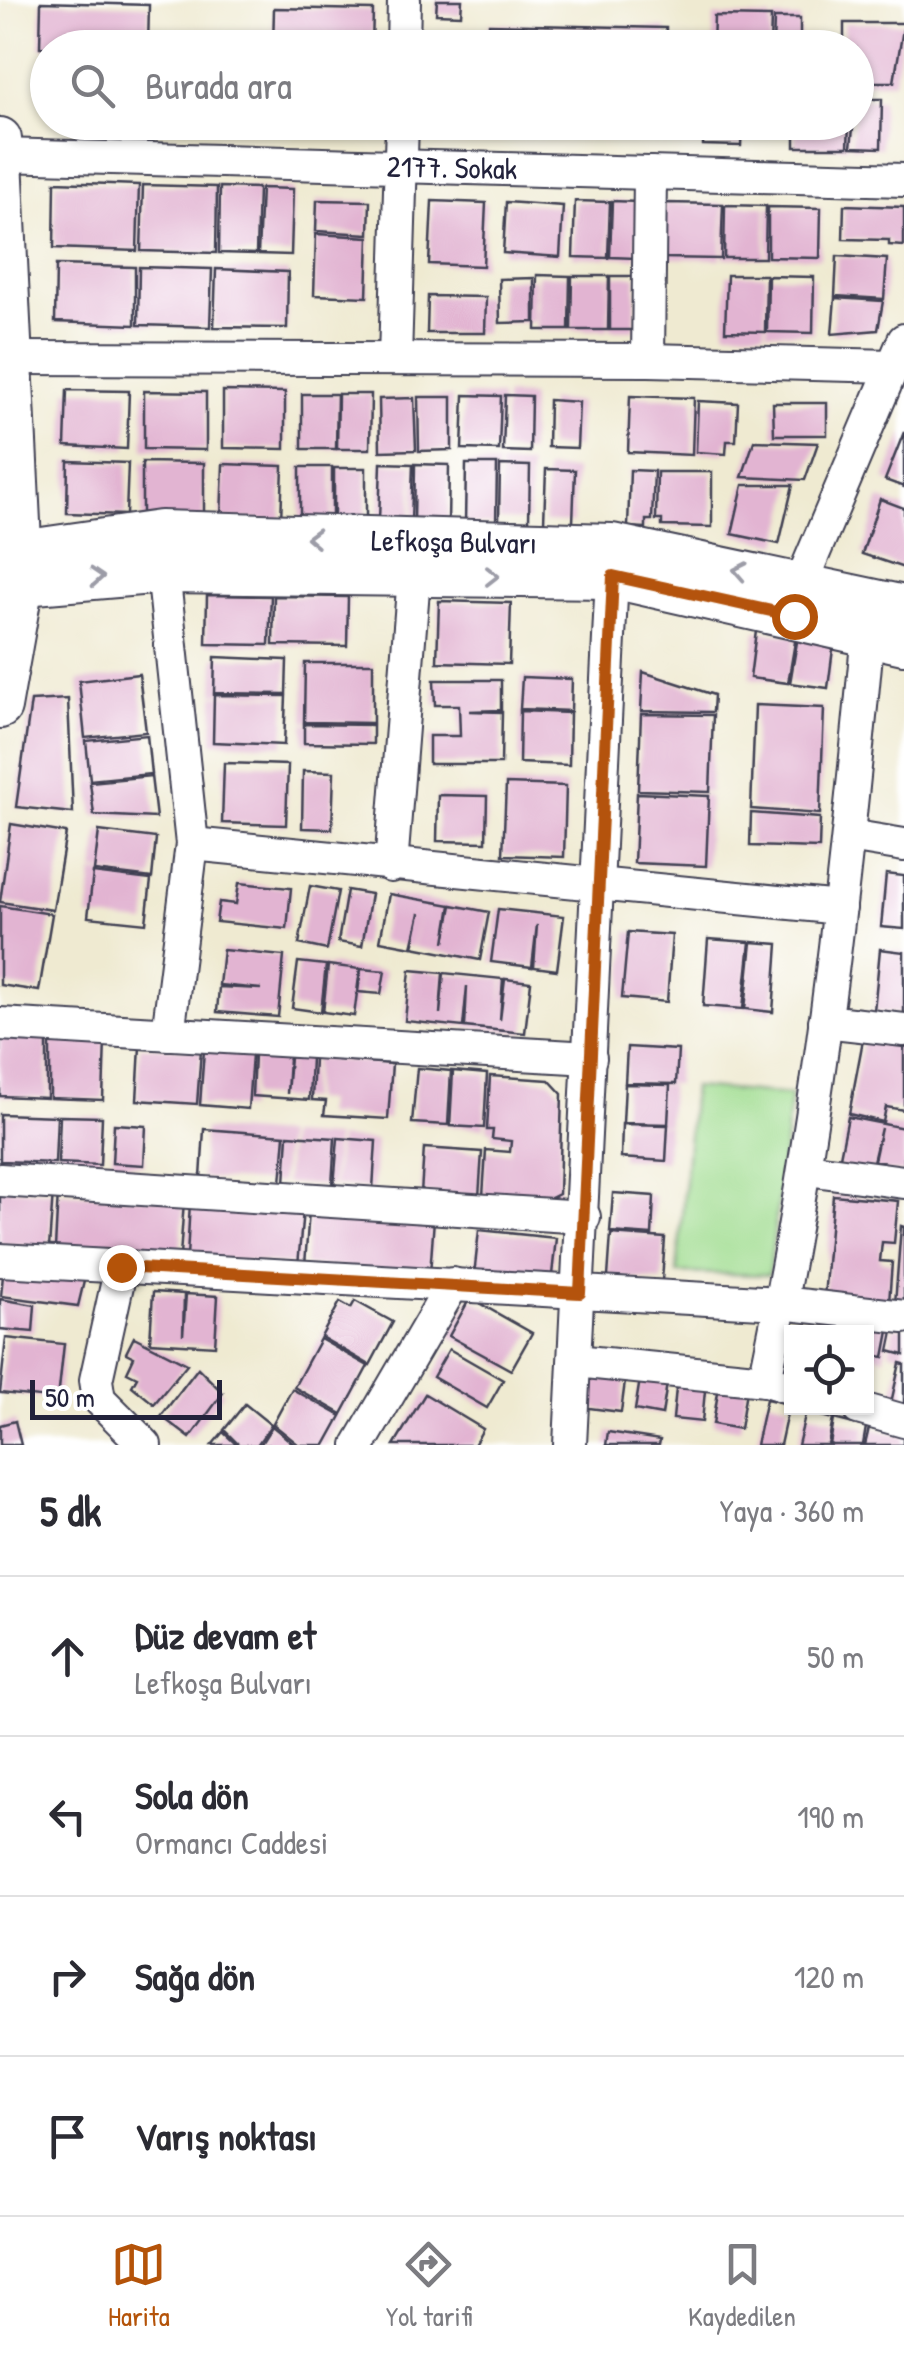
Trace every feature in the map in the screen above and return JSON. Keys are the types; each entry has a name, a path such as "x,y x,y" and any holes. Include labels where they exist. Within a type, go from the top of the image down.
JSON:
{"main road":[{"path":"0,139 12,358 11,568 0,707"},
{"name":"Lefkoşa Bulvarı","path":"11,568 162,552 613,561 800,583 904,607"},
{"name":"Lefkoşa Bulvarı","path":"162,552 414,576 613,561 886,638"}],"street":[{"path":"403,30 404,0"},
{"path":"395,359 402,140"},
{"name":"2177. Sokak","path":"1,155 904,180"},
{"path":"648,360 650,173"},
{"path":"12,358 648,360 898,353 800,583"},
{"path":"162,552 192,844 168,1034"},
{"path":"570,1445 613,561"},
{"path":"392,866 414,576"},
{"path":"576,1360 778,1384 781,1303 807,1169 849,836 886,638"},
{"path":"849,836 904,846"},
{"path":"192,844 596,887 840,908"},
{"path":"826,1021 904,1030"},
{"path":"0,1024 590,1058"},
{"path":"807,1169 904,1182"},
{"path":"0,1180 584,1217"},
{"path":"0,1260 781,1303 904,1317"},
{"path":"121,1267 96,1380 100,1400 145,1445"},
{"path":"359,1445 453,1284"},
{"path":"874,1413 904,1421"}],"green space":[{"path":"693,1087 791,1095 769,1275 677,1273"}],"building":[{"path":"437,0 462,0 461,15 436,14"},
{"path":"41,2 149,5 148,30 40,30"},
{"path":"274,8 373,10 372,30 273,30"},
{"path":"714,16 771,17 771,30 714,30"},
{"path":"774,18 800,18 800,30 774,30"},
{"path":"844,23 904,23 894,82 874,82 874,30 844,30"},
{"path":"489,24 666,28 666,30 489,30"},
{"path":"874,99 882,99 881,148 851,147 852,140 874,140"},
{"path":"703,140 741,140 741,146 703,145"},
{"path":"795,140 848,140 848,147 795,147"},
{"path":"55,182 139,185 137,251 54,248"},
{"path":"143,185 217,187 216,253 141,251"},
{"path":"220,187 258,188 256,254 219,253"},
{"path":"261,188 293,189 291,255 258,254"},
{"path":"317,200 370,201 369,234 316,231"},
{"path":"432,201 486,203 483,266 429,264"},
{"path":"575,201 610,202 608,258 573,257"},
{"path":"612,201 638,202 636,258 610,257"},
{"path":"506,202 563,206 560,257 503,253"},
{"path":"664,203 723,204 721,259 663,258"},
{"path":"725,205 766,206 765,258 724,258"},
{"path":"844,205 904,207 904,246 889,245 889,240 843,239"},
{"path":"768,207 821,208 820,258 768,257"},
{"path":"316,234 369,237 367,297 314,295"},
{"path":"837,256 887,259 884,299 835,296"},
{"path":"56,265 135,267 135,325 55,322"},
{"path":"139,267 212,269 210,327 138,325"},
{"path":"216,269 288,272 287,328 214,327"},
{"path":"537,275 570,276 569,330 536,330"},
{"path":"727,275 766,275 765,332 725,331"},
{"path":"572,276 609,276 608,330 571,330"},
{"path":"610,276 636,276 635,330 610,330"},
{"path":"768,276 814,277 813,333 767,332"},
{"path":"534,278 534,322 500,323 499,279"},
{"path":"428,296 486,297 485,333 427,333"},
{"path":"835,298 883,301 878,330 832,334"},
{"path":"67,390 129,391 127,449 65,446"},
{"path":"144,391 206,392 206,450 144,449"},
{"path":"223,391 285,392 285,449 223,448"},
{"path":"302,394 337,394 336,449 302,449"},
{"path":"338,394 371,394 370,449 337,449"},
{"path":"464,395 501,396 499,450 462,449"},
{"path":"505,395 531,396 530,452 503,451"},
{"path":"630,396 694,398 692,455 628,452"},
{"path":"418,397 452,397 452,450 419,451"},
{"path":"414,398 416,450 380,451 379,399"},
{"path":"549,400 579,402 577,448 548,447"},
{"path":"698,401 738,403 736,441 727,441 726,454 696,452"},
{"path":"773,403 827,403 827,435 774,435"},
{"path":"904,432 904,487 885,480"},
{"path":"754,441 818,443 805,480 742,477"},
{"path":"68,461 128,463 126,515 67,513"},
{"path":"142,462 204,463 204,520 142,519"},
{"path":"381,463 413,464 411,522 379,521"},
{"path":"223,464 283,466 281,521 221,519"},
{"path":"415,464 449,465 448,524 414,523"},
{"path":"466,464 497,464 496,525 465,524"},
{"path":"500,465 530,466 529,521 499,520"},
{"path":"300,467 332,467 332,520 300,521"},
{"path":"334,468 366,468 366,521 334,521"},
{"path":"546,469 575,470 573,523 544,522"},
{"path":"630,470 654,471 652,520 646,520 646,528 628,527"},
{"path":"657,472 712,472 712,527 662,526 662,520 656,520"},
{"path":"743,485 793,485 779,544 732,534"},
{"path":"880,499 904,508 904,568 862,554"},
{"path":"207,595 271,596 269,645 206,644"},
{"path":"274,596 348,597 347,646 273,645"},
{"path":"439,601 511,603 509,664 437,662"},
{"path":"756,631 796,636 788,683 750,678"},
{"path":"798,636 834,641 828,688 790,683"},
{"path":"215,657 287,660 286,694 214,693"},
{"path":"305,663 373,663 373,723 304,722"},
{"path":"643,672 714,695 713,712 641,711"},
{"path":"139,674 146,732 85,738 79,681"},
{"path":"522,677 572,679 571,711 520,709"},
{"path":"434,680 501,680 501,710 469,711 502,712 501,764 429,764 429,736 460,736 459,705 435,705"},
{"path":"214,695 286,696 284,745 213,742"},
{"path":"68,699 73,813 16,807 31,701"},
{"path":"755,705 824,708 820,814 751,809"},
{"path":"520,711 570,713 569,765 519,763"},
{"path":"641,714 713,715 710,792 638,790"},
{"path":"304,724 373,725 373,744 304,743"},
{"path":"147,735 151,774 90,780 86,741"},
{"path":"224,763 288,765 286,825 222,823"},
{"path":"303,771 334,772 332,829 302,828"},
{"path":"151,776 156,818 94,815 90,782"},
{"path":"506,784 566,786 564,857 503,855"},
{"path":"637,793 709,796 706,866 634,863"},
{"path":"438,795 487,796 486,842 437,841"},
{"path":"751,813 820,818 819,848 750,846"},
{"path":"11,824 66,833 53,910 0,902"},
{"path":"99,831 156,838 152,878 94,871"},
{"path":"93,873 151,880 146,923 88,917"},
{"path":"886,874 904,876 904,929 881,927"},
{"path":"239,883 291,888 287,929 216,922 219,902 236,904"},
{"path":"310,886 338,891 327,950 299,944"},
{"path":"347,890 371,894 362,946 338,942"},
{"path":"389,894 451,905 445,942 452,905 489,912 480,960 413,947 420,913 412,947 380,941"},
{"path":"0,906 52,914 39,991 0,985"},
{"path":"498,909 564,916 557,970 534,967 537,925 532,967 491,962"},
{"path":"628,932 672,935 667,1002 622,998"},
{"path":"708,939 750,942 743,1009 703,1006"},
{"path":"752,942 778,944 773,1012 745,1009"},
{"path":"880,949 904,952 904,1014 874,1011"},
{"path":"223,950 284,956 278,1017 217,1012 219,987 261,989 219,985"},
{"path":"298,962 326,965 321,1012 292,1008"},
{"path":"328,965 360,969 354,1016 323,1012"},
{"path":"361,969 385,971 381,994 358,992"},
{"path":"410,970 443,973 440,1014 444,973 503,979 500,1020 505,979 531,982 525,1033 465,1027 467,986 463,1027 405,1021"},
{"path":"0,1035 47,1037 47,1098 0,1096"},
{"path":"50,1037 105,1039 103,1100 50,1098"},
{"path":"863,1040 904,1046 904,1110 886,1107 883,1122 849,1114"},
{"path":"140,1046 201,1050 197,1104 137,1100"},
{"path":"627,1047 678,1050 676,1084 625,1083"},
{"path":"204,1050 252,1054 248,1109 200,1105"},
{"path":"254,1054 289,1057 287,1094 290,1057 311,1058 309,1100 252,1096"},
{"path":"314,1058 392,1064 388,1119 324,1115 326,1101 312,1100"},
{"path":"417,1068 451,1071 448,1125 412,1123"},
{"path":"453,1071 487,1074 484,1128 450,1126"},
{"path":"490,1076 549,1080 562,1094 559,1194 545,1201 483,1196 486,1150 510,1152 511,1141 492,1139 493,1130 487,1130"},
{"path":"625,1084 670,1085 668,1124 623,1123"},
{"path":"0,1114 57,1116 55,1163 0,1161"},
{"path":"60,1116 102,1117 100,1165 58,1163"},
{"path":"848,1117 904,1128 904,1173 872,1170 881,1128 871,1170 838,1167"},
{"path":"114,1124 146,1126 144,1165 112,1163"},
{"path":"622,1124 668,1125 666,1161 621,1158"},
{"path":"204,1129 285,1135 281,1183 201,1178"},
{"path":"288,1135 335,1138 332,1186 285,1183"},
{"path":"338,1138 376,1141 373,1189 334,1186"},
{"path":"424,1148 482,1152 479,1197 421,1193"},
{"path":"0,1188 53,1192 49,1248 0,1244"},
{"path":"58,1192 184,1201 180,1256 55,1248"},
{"path":"613,1193 654,1196 652,1235 610,1232"},
{"path":"833,1195 898,1201 894,1243 882,1242 880,1261 892,1262 889,1303 824,1297"},
{"path":"190,1202 303,1210 298,1265 187,1257"},
{"path":"309,1210 434,1219 430,1274 305,1265"},
{"path":"901,1226 904,1227 904,1305 895,1304"},
{"path":"479,1230 556,1238 551,1284 474,1276"},
{"path":"611,1234 665,1238 662,1281 608,1277"},
{"path":"4,1265 86,1273 78,1306 1,1296"},
{"path":"153,1292 184,1294 183,1335 186,1294 218,1296 215,1346 150,1342"},
{"path":"470,1298 532,1333 511,1370 449,1336"},
{"path":"0,1299 35,1305 33,1332 0,1329"},
{"path":"355,1301 393,1322 370,1365 321,1337 340,1302 351,1308"},
{"path":"835,1315 890,1326 884,1357 874,1355 874,1325 833,1325"},
{"path":"894,1327 904,1328 904,1355 889,1351"},
{"path":"134,1337 187,1364 154,1404 132,1386 137,1377 127,1372 134,1357 126,1353"},
{"path":"6,1338 64,1344 58,1399 0,1393"},
{"path":"320,1339 368,1366 342,1414 294,1387"},
{"path":"449,1349 503,1380 487,1408 433,1377"},
{"path":"900,1363 904,1364 904,1406 891,1403"},
{"path":"198,1368 223,1393 190,1438 161,1416"},
{"path":"586,1368 626,1374 621,1412 581,1407"},
{"path":"641,1373 668,1377 662,1415 635,1410"},
{"path":"677,1378 706,1380 702,1422 673,1419"},
{"path":"720,1379 747,1384 740,1429 713,1424"},
{"path":"292,1389 341,1416 325,1445 299,1445 273,1424"},
{"path":"425,1394 483,1429 474,1445 394,1445"},
{"path":"766,1399 784,1403 787,1415 780,1445 756,1445"},
{"path":"245,1404 271,1425 257,1445 239,1445 224,1430"},
{"path":"805,1415 833,1419 828,1445 798,1445"},
{"path":"834,1419 866,1427 863,1445 830,1445"},
{"path":"15,1421 21,1445 0,1445 0,1425"},
{"path":"272,1426 295,1445 260,1445"},
{"path":"869,1428 904,1436 904,1445 865,1445"},
{"path":"223,1432 237,1445 212,1445"},
{"path":"608,1432 660,1440 659,1445 606,1445"}],"route":[{"path":"121,1267 580,1293 613,576 794,616"}]}
